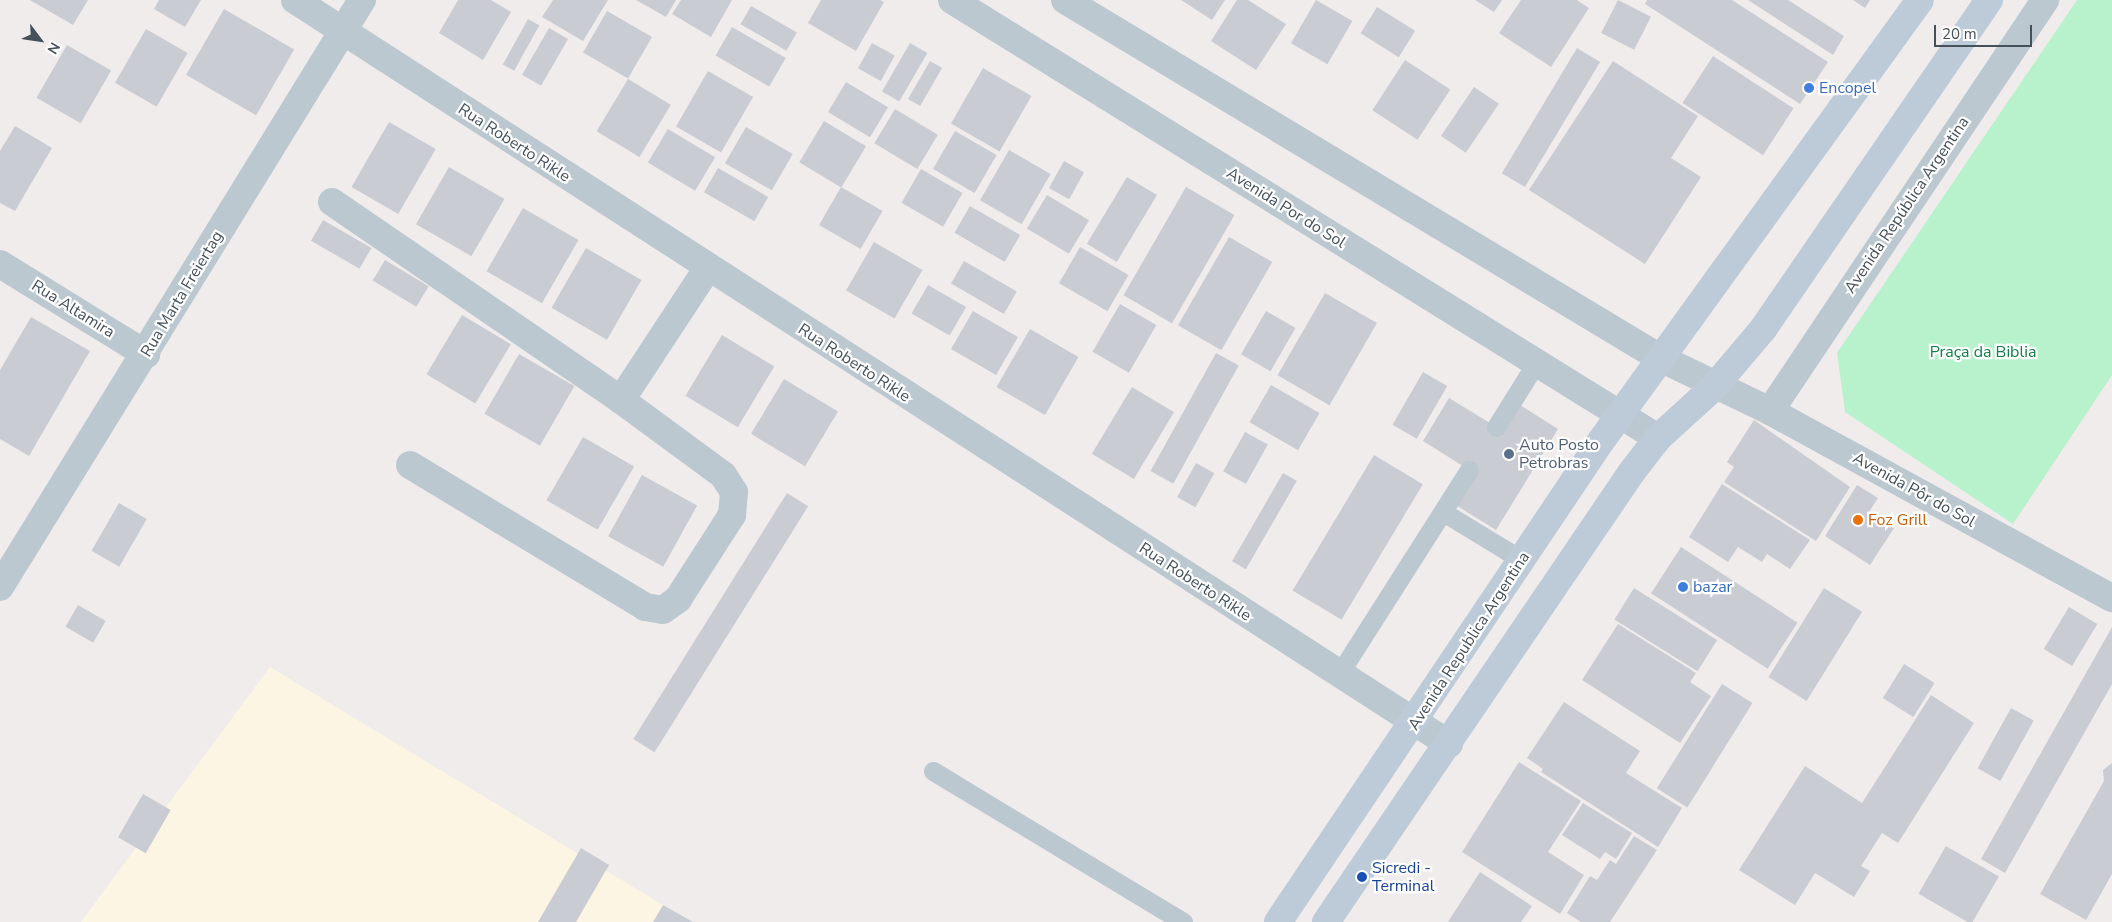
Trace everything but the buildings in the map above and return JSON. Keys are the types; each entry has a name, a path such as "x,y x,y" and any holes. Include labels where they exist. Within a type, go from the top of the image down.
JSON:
{"main road":[{"path":"1660,358 1920,0"},
{"path":"1326,922 1658,438 1714,387 1763,329 1989,0"},
{"name":"Avenida Republica Argentina","path":"1278,922 1416,722 1619,415 1660,358"}],"street":[{"name":"Rua Roberto Rikle","path":"295,0 707,269 1449,744"},
{"name":"Rua Marta Freiertag","path":"0,587 146,354 362,0"},
{"name":"Avenida Por do Sol","path":"952,0 1658,438"},
{"path":"1065,0 1660,358"},
{"name":"Avenida República Argentina","path":"1770,411 2045,0"},
{"path":"332,202 621,400 723,475 734,492 732,515 678,599 663,610 645,607 410,465"},
{"name":"Rua Altamira","path":"0,264 146,354"},
{"path":"621,400 707,269"},
{"name":"Avenida Pôr do Sol","path":"1660,358 1714,387 1770,411 2112,598"}],"lane":[{"path":"1496,427 1536,363"},
{"path":"1339,674 1469,470"},
{"path":"1443,512 1522,560"},
{"path":"933,771 1183,922"}],"shaded area":[{"path":"270,667 691,922 81,922"}],"green space":[{"name":"Praça da Biblia","path":"2077,0 2112,0 2112,375 2013,524 1845,412 1837,353"}],"place":[{"name":"Encopel","path":"1809,88"},
{"name":"Auto Posto Petrobras","path":"1509,454"},
{"name":"Foz Grill","path":"1858,520"},
{"name":"bazar","path":"1683,587"},
{"name":"Sicredi - Terminal","path":"1362,877"}]}
